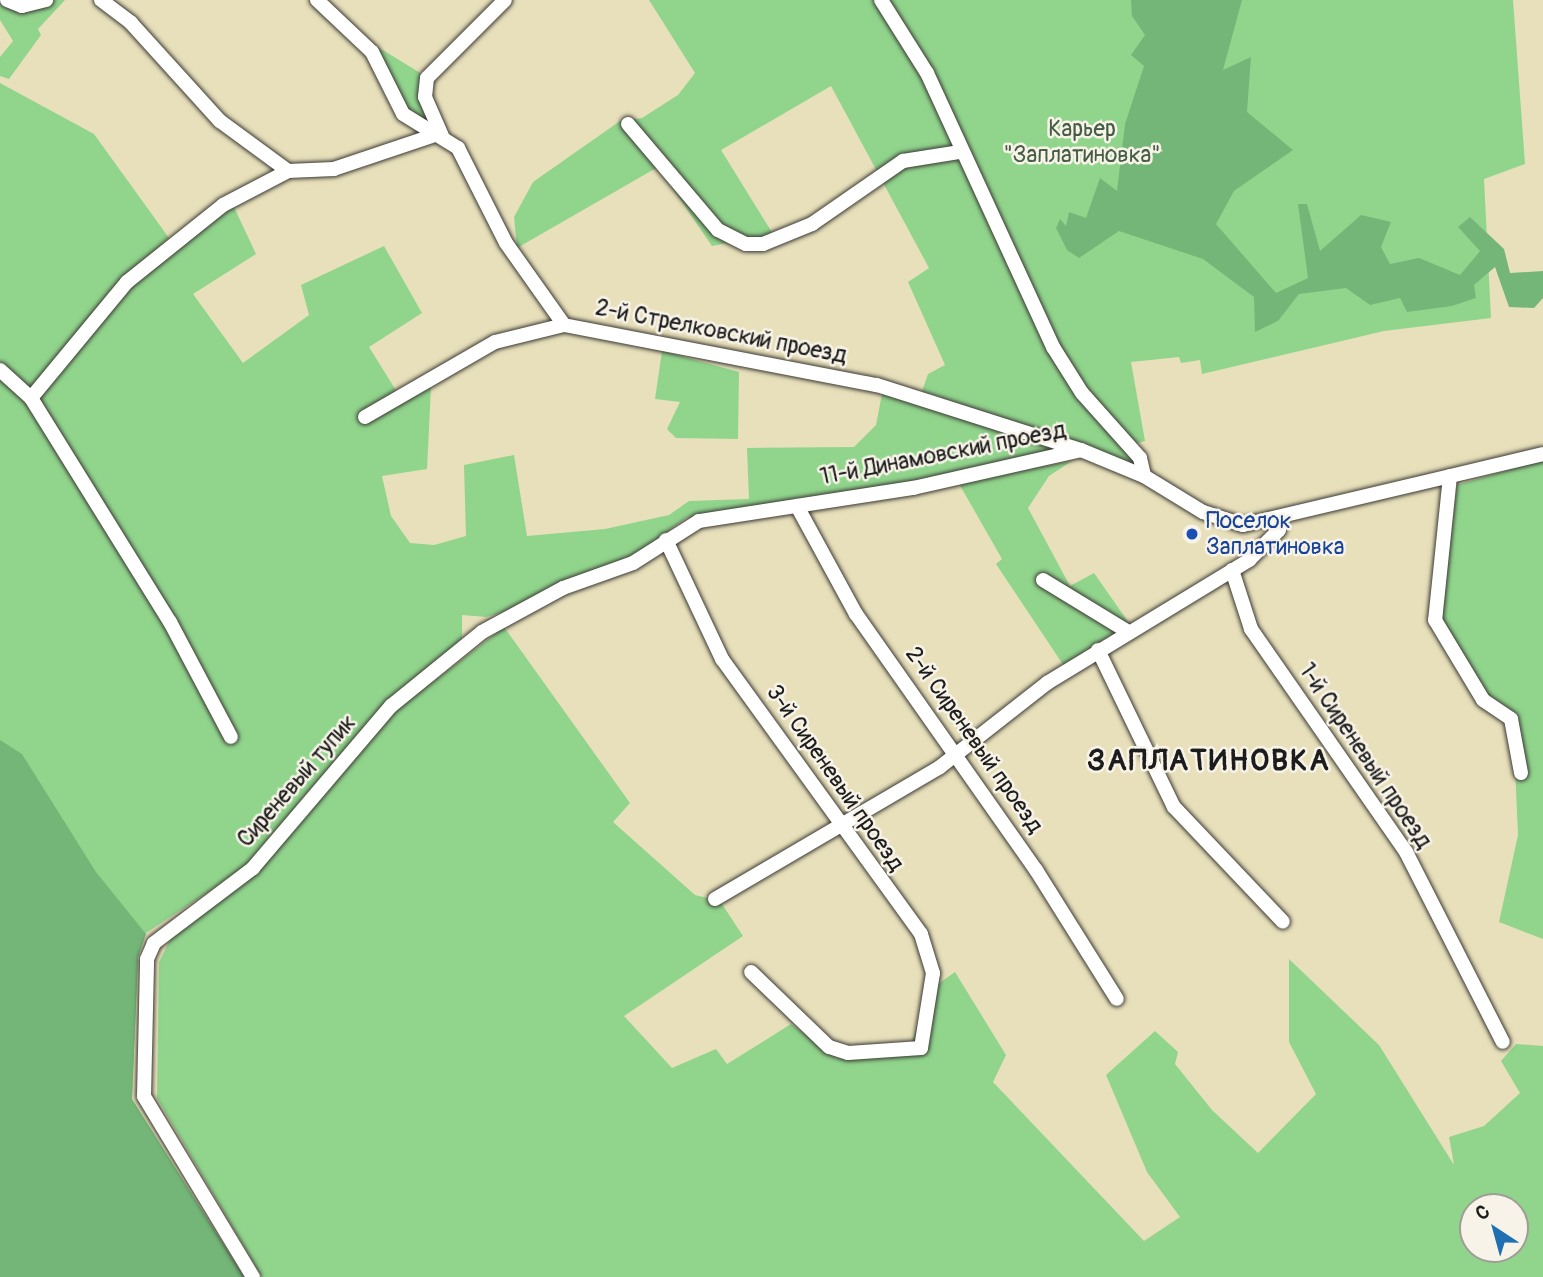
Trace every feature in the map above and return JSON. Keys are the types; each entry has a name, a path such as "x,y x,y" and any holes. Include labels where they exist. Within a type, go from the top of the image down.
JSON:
{"street":[{"path":"7,0 22,6 46,0"},
{"path":"101,0 143,35 220,121 288,171"},
{"path":"317,0 372,52 403,114 458,148 506,243 564,325"},
{"path":"438,137 425,97 427,78 505,0"},
{"path":"881,0 926,73 960,152 975,171 1053,346 1082,393 1140,458 1144,476"},
{"path":"628,124 718,230 746,244 763,244 812,224 903,161 960,152"},
{"path":"31,398 127,282 167,246 223,205 288,171 334,169 438,137"},
{"name":"2-й Стрелковский проезд","path":"365,417 495,342 564,325 877,385 1081,450"},
{"path":"0,370 31,398 170,622 231,737"},
{"name":"11-й Динамовский проезд","path":"482,632 563,588 633,563 699,521 797,506 1081,450 1144,476 1224,522 1280,520 1543,454"},
{"path":"1450,476 1435,620 1483,700 1511,719 1521,773"},
{"name":"2-й Сиреневый проезд","path":"797,506 856,614 955,755 1118,999"},
{"path":"715,899 840,829 955,755 1098,650 1232,570 1270,541 1280,520"},
{"name":"3-й Сиреневый проезд","path":"666,540 722,659 840,829 920,934 933,973 921,1048 848,1053 829,1047 751,972"},
{"name":"1-й Сиреневый проезд","path":"1232,570 1251,629 1406,852 1503,1042"},
{"path":"1042,580 1127,631"},
{"name":"Сиреневый тупик","path":"253,1277 144,1096 147,959 154,943 253,868 391,706 482,632"},
{"path":"1098,650 1174,807 1283,922"}],"green space":[{"path":"0,0 65,0 38,29 41,35 9,79 0,76 0,57 13,41 0,20"},
{"name":"Карьер \"Заплатиновка\"","path":"649,0 1513,0 1525,164 1484,179 1491,318 1384,331 1202,374 1200,360 1181,363 1179,357 1131,362 1145,441 1135,444 1134,463 922,391 928,374 945,365 908,282 929,268 831,86 721,150 773,234 712,246 658,167 517,248 514,217 533,182 620,121 642,118 678,95 695,73"},
{"path":"1131,0 1242,0 1223,70 1251,57 1247,112 1293,150 1234,191 1216,224 1276,293 1308,278 1298,204 1307,204 1320,251 1361,215 1391,222 1381,247 1390,264 1419,258 1460,275 1480,251 1458,227 1470,217 1504,249 1510,273 1543,271 1543,298 1534,308 1509,307 1495,267 1474,285 1476,298 1452,306 1407,312 1400,298 1370,305 1346,288 1299,294 1278,321 1255,332 1254,297 1203,259 1119,231 1079,258 1067,250 1056,228 1060,219 1066,226 1069,212 1086,218 1100,178 1117,191 1125,124 1144,66 1131,55 1145,35 1132,16"},
{"path":"373,44 422,74 433,124 410,118"},
{"path":"0,83 94,134 169,238 119,281 233,205 256,254 193,294 243,363 309,315 301,285 384,246 422,313 369,347 397,392 431,387 427,469 382,476 391,516 410,543 434,545 466,536 464,465 514,455 527,536 605,529 669,515 689,501 749,499 747,448 854,447 876,425 882,394 1064,449 913,482 686,518 633,556 513,609 486,617 462,615 462,638 249,865 146,933 138,957 132,1100 244,1277 0,1277"},
{"path":"662,351 739,372 738,439 676,438 667,429 680,402 655,399"},
{"path":"1543,460 1543,939 1499,922 1518,835 1513,724 1487,696 1440,618 1457,485"},
{"path":"1072,461 1049,476 1028,508 1070,586 1094,573 1129,623 1064,666 996,564 1002,559 958,482"},
{"path":"504,627 630,803 613,822 695,895 720,901 743,936 624,1016 672,1068 716,1049 727,1064 791,1024 837,1058 908,1055 928,991 955,972 1006,1055 993,1082 1144,1241 1180,1217 1147,1172 1106,1075 1155,1031 1178,1052 1175,1064 1212,1110 1258,1153 1316,1094 1289,1042 1289,959 1379,1045 1454,1165 1449,1137 1484,1126 1520,1093 1501,1061 1516,1044 1543,1046 1543,1277 262,1277 157,1098 159,962 171,938 258,872 397,710"},
{"path":"0,740 22,754 96,872 146,934 138,957 132,1099 244,1277 0,1277"}],"place":[{"name":"Поселок Заплатиновка","path":"1192,534"}],"district":[{"name":"ЗАПЛАТИНОВКА","path":"1209,761"}]}
